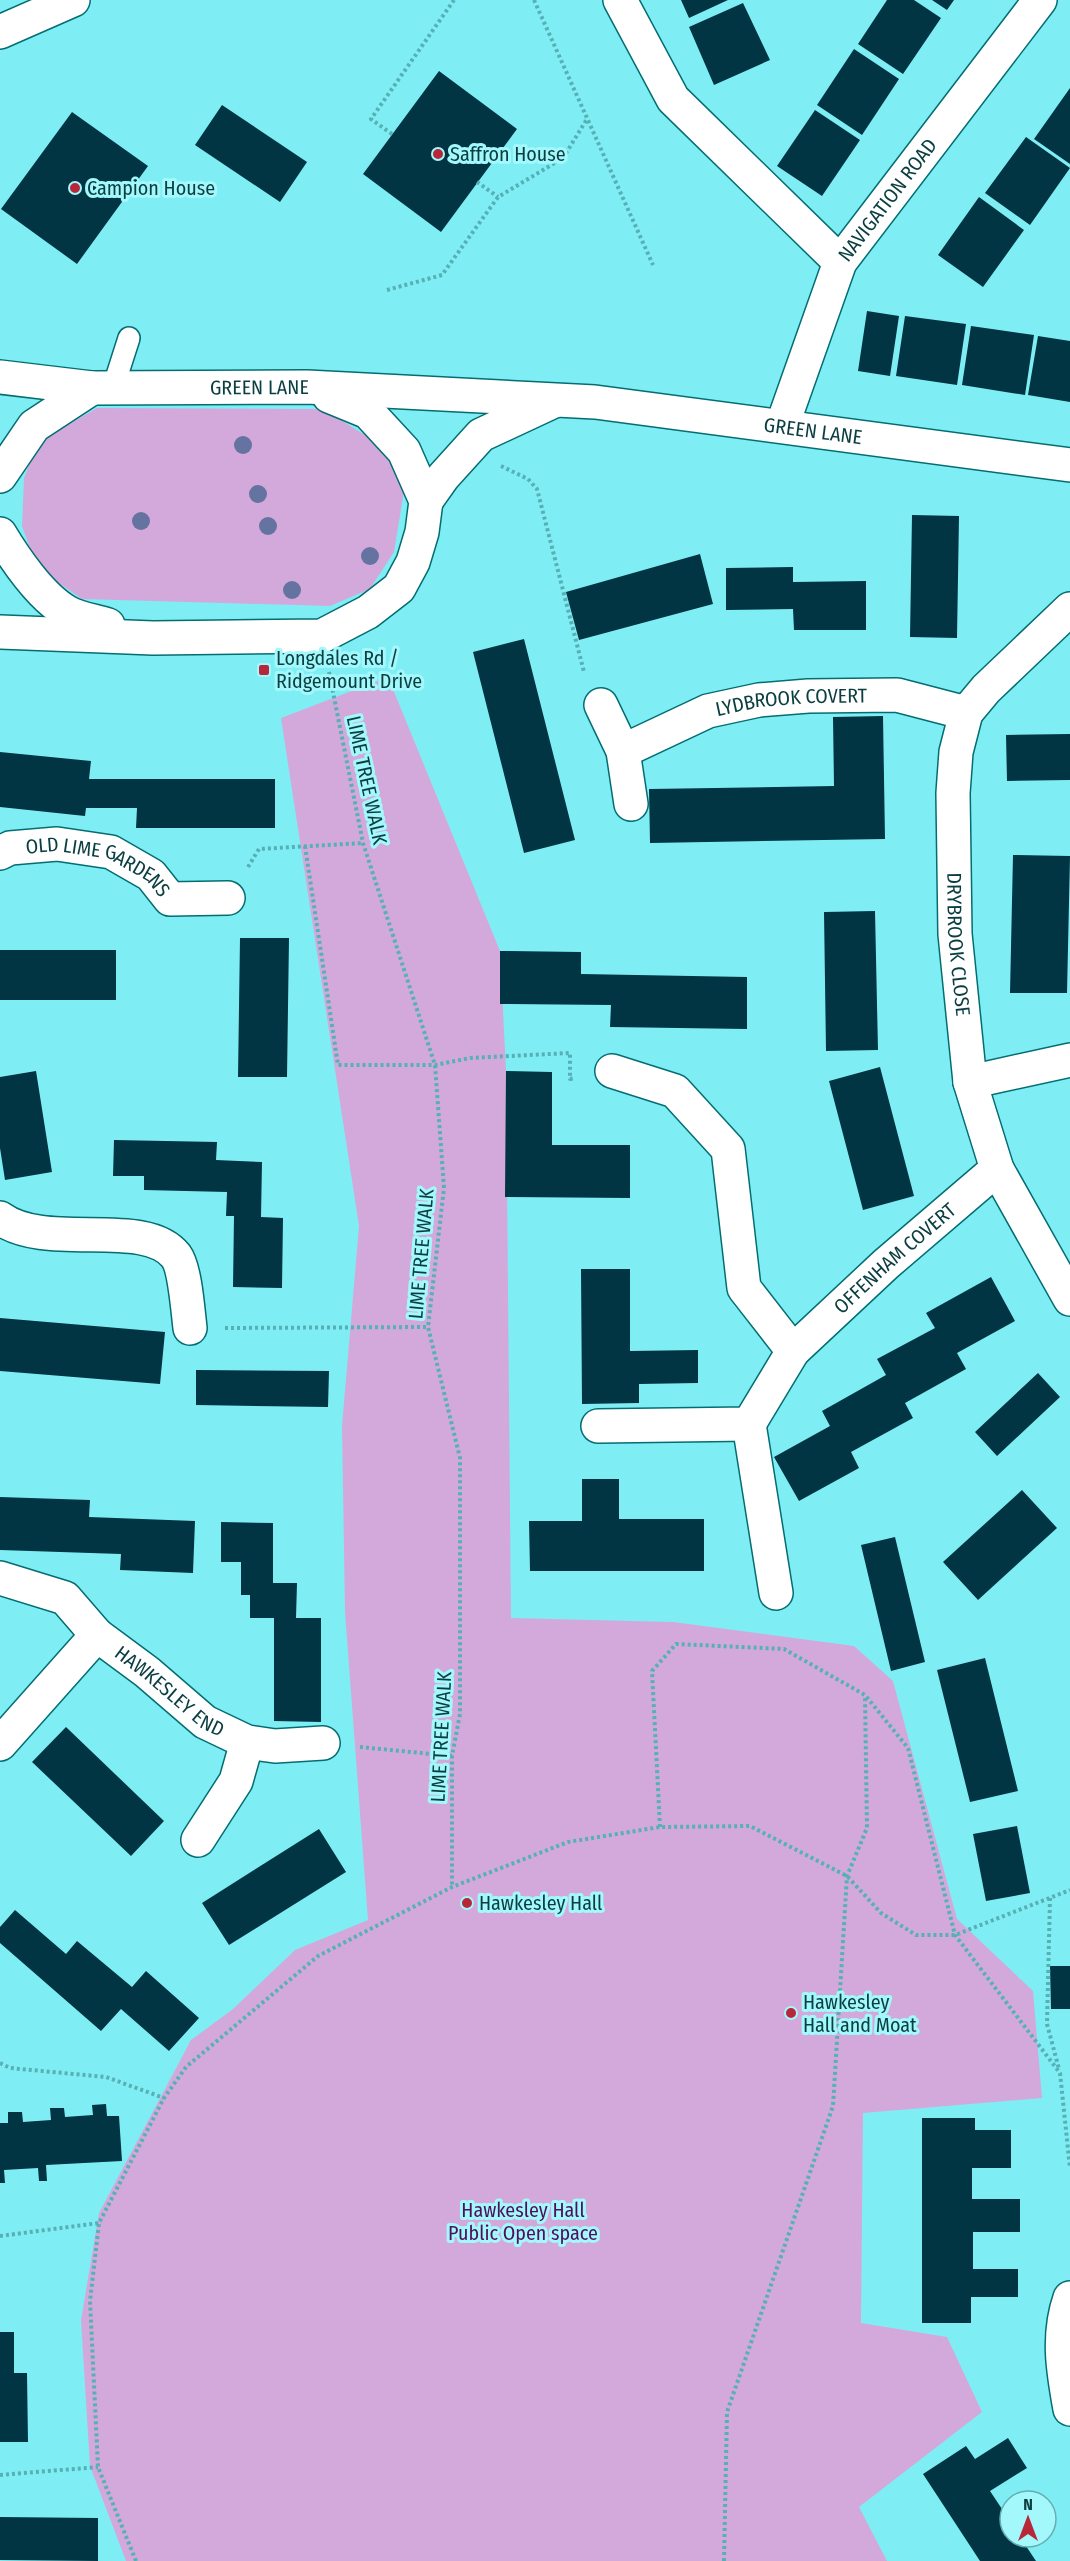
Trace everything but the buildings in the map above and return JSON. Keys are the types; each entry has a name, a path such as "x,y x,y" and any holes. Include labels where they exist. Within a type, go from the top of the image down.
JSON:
{"main road":[{"path":"0,32 73,0"},
{"path":"620,0 673,99 840,262"},
{"name":"NAVIGATION ROAD","path":"782,426 840,262 1040,0"},
{"name":"GREEN LANE","path":"0,377 103,388 308,387 595,402 1070,465"},
{"path":"0,632 153,638 322,636 368,612 399,588 413,562 422,532 426,501 404,451 368,412 308,387"},
{"path":"0,476 34,426 103,388"},
{"name":"GREEN LANE","path":"426,501 443,477 481,435 556,400"},
{"path":"0,534 15,559 39,587 68,612 153,638"},
{"name":"DRYBROOK CLOSE","path":"1070,609 986,688 966,713 956,752 953,793 955,934 970,1082 998,1169 1070,1299"},
{"name":"LYDBROOK COVERT","path":"623,751 708,711 759,700 808,696 897,694 966,713"},
{"path":"601,705 623,751 631,804"},
{"name":"OLD LIME GARDENS","path":"0,853 10,848 57,844 111,852 151,875 170,899 228,898"},
{"path":"970,1082 1070,1060"},
{"path":"612,1071 675,1091 728,1149 744,1288 794,1351"},
{"name":"OFFENHAM COVERT","path":"748,1424 794,1351 886,1264 998,1169"},
{"path":"0,1218 12,1226 50,1234 135,1236 154,1240 176,1256 183,1277 190,1328"},
{"path":"598,1426 748,1424 776,1593"},
{"name":"HAWKESLEY END","path":"0,1578 65,1598 97,1635 147,1672 205,1722 247,1742 275,1746 323,1743"},
{"name":"HAWKESLEY END","path":"0,1744 97,1635"},
{"name":"HAWKESLEY END","path":"198,1840 236,1781 247,1742"},
{"path":"1070,2298 1063,2318 1062,2369 1070,2409"}],"lane":[{"path":"103,388 129,338"}],"path":[{"path":"392,134 371,119 454,0"},
{"path":"534,0 653,265"},
{"path":"387,290 442,275 498,197 563,158 587,119"},
{"path":"477,182 498,197"},
{"path":"469,449 528,479 537,489 585,675 601,705"},
{"name":"LIME TREE WALK","path":"322,636 363,843 435,1065 444,1188 429,1327 460,1458 460,1713 452,1756 452,1887"},
{"path":"228,898 259,849 363,843"},
{"path":"305,846 338,1065 435,1065 470,1058 570,1053 570,1079 612,1071"},
{"path":"190,1328 429,1327"},
{"path":"660,1827 652,1671 676,1644 784,1649 865,1695 908,1748 955,1935 1060,2073"},
{"path":"724,2561 727,2412 833,2106 847,1876 867,1828 865,1695"},
{"path":"323,1743 452,1756"},
{"path":"136,2561 98,2467 90,2301 99,2223 164,2098 186,2067 318,1956 452,1887 568,1842 660,1827 750,1826 847,1876 880,1913 916,1935 955,1935 1070,1890"},
{"path":"1050,1898 1047,2024 1060,2073 1070,2168"},
{"path":"0,2063 10,2068 106,2077 164,2098"},
{"path":"0,2236 99,2223"},
{"path":"0,2475 98,2467"}],"green space":[{"path":"97,408 323,409 381,445 404,491 394,552 370,589 330,606 82,599 37,568 22,526 24,478 38,442"},
{"name":"Hawkesley Hall Public Open space","path":"388,677 500,951 506,1071 511,1618 673,1622 854,1646 893,1681 957,1919 1033,1991 1042,2098 863,2113 861,2323 947,2337 982,2412 859,2507 887,2561 126,2561 90,2466 81,2320 99,2213 191,2040 233,2009 295,1950 368,1920 345,1612 342,1426 359,1226 281,718"}],"place":[{"name":"Saffron House","path":"438,154"},
{"name":"Campion House","path":"75,188"},
{"name":"Longdales Rd / Ridgemount Drive","path":"264,670"},
{"name":"Hawkesley Hall","path":"467,1903"},
{"name":"Hawkesley Hall and Moat","path":"791,2013"}]}
